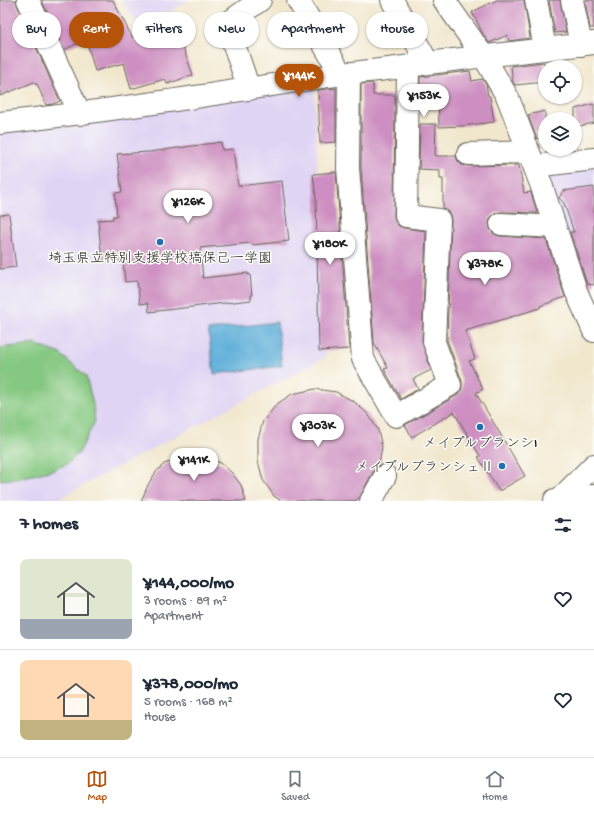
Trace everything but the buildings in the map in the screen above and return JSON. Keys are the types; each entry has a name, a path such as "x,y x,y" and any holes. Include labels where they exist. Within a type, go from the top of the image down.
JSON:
{"street":[{"path":"28,0 80,114"},
{"path":"249,89 227,24 260,0"},
{"path":"298,0 345,73 348,168 362,359 396,416 450,385 434,342 439,220 406,216 418,65 392,0"},
{"path":"444,0 484,57 508,98 555,227 585,291 594,331"},
{"path":"536,0 545,49"},
{"path":"0,123 80,114 345,73 587,44 572,0"},
{"path":"468,154 531,159 594,159"},
{"path":"501,224 555,227"},
{"path":"557,500 594,465"},
{"path":"371,501 385,476"},
{"path":"557,500 594,496"}],"shaded area":[{"path":"122,0 189,0 170,12 132,12 132,16"},
{"name":"埼玉県立特別支援学校塙保己一学園","path":"314,86 326,357 54,501 0,501 0,128"},
{"path":"594,167 594,287 581,285 544,173"}],"green space":[{"path":"34,344 59,353 86,376 93,404 95,421 79,453 67,464 49,471 16,479 0,480 0,348"}],"water":[{"path":"277,322 282,366 214,374 208,330"}],"place":[{"name":"埼玉県立特別支援学校塙保己一学園","path":"160,242"},
{"name":"メイプルブランシI","path":"480,427"},
{"name":"メイプルブランシェⅡ","path":"502,466"}]}
